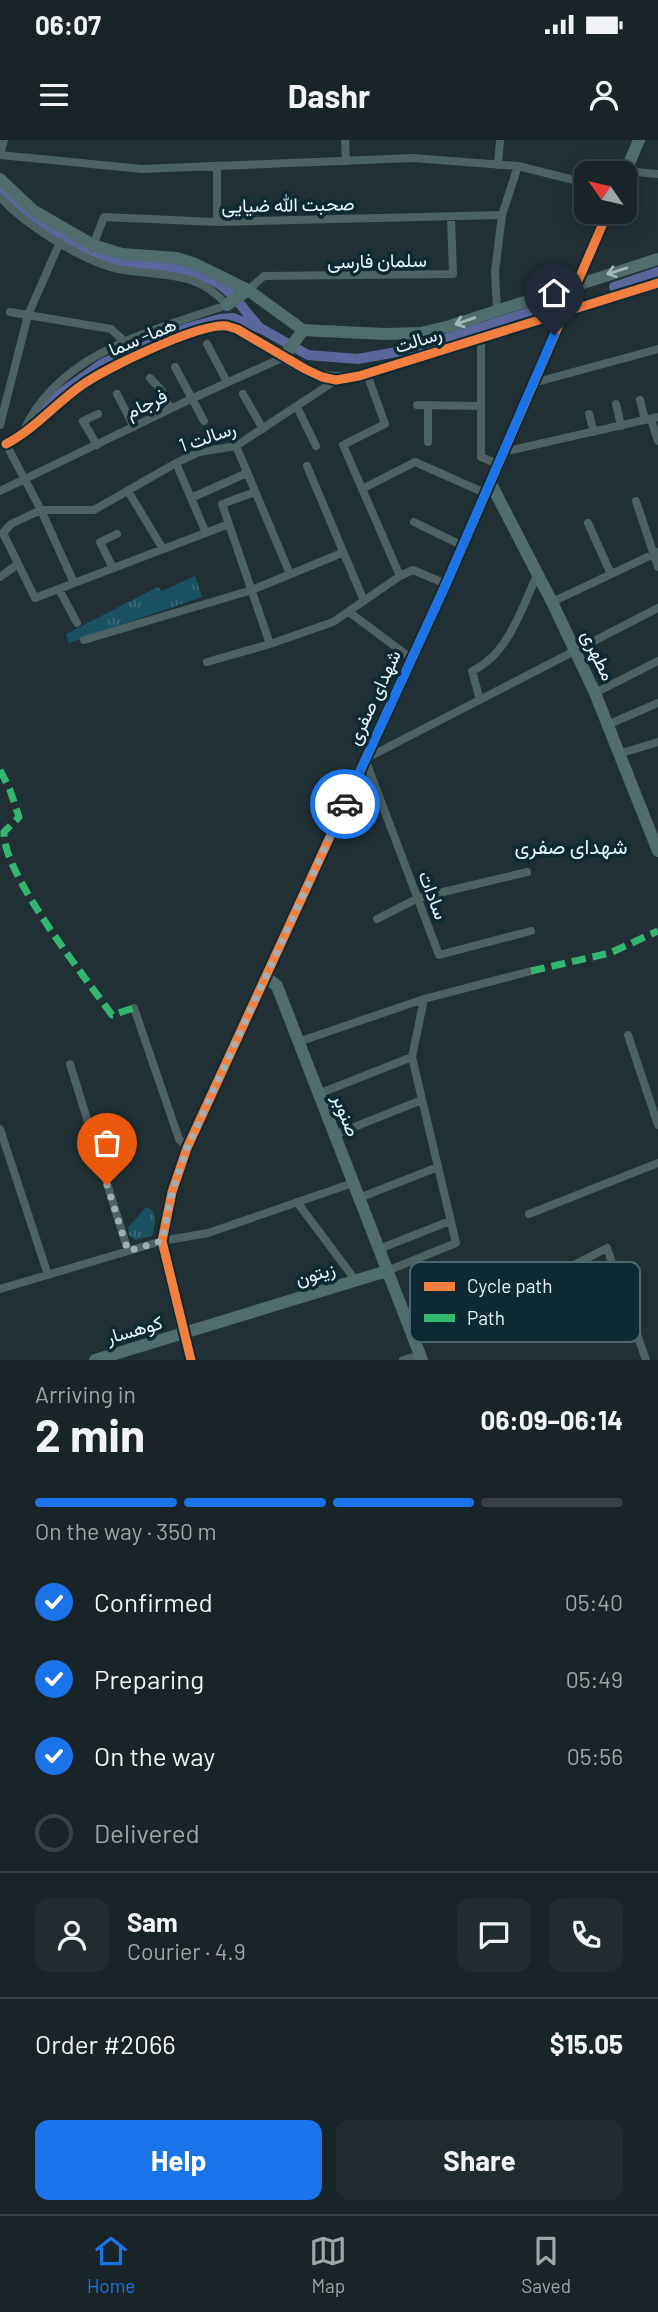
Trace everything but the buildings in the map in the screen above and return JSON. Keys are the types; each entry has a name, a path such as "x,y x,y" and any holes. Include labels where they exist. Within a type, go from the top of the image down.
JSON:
{"street":[{"path":"4,140 0,155 142,169 413,158 517,166 574,180"},
{"path":"345,140 346,160"},
{"path":"498,164 500,140"},
{"path":"630,161 639,140"},
{"path":"498,310 495,272 502,215 517,166"},
{"path":"217,168 217,222"},
{"path":"637,173 658,174"},
{"path":"0,179 34,211 93,245 122,254 177,258 225,277 248,290 303,330 284,357 314,373 336,380"},
{"path":"0,197 29,225 86,257 118,269 178,276 205,286 227,305 248,290"},
{"name":"صحبت الله ضیایی","path":"93,245 104,217 217,222 502,215"},
{"name":"سلمان فارسی","path":"248,290 264,276 453,274 451,217"},
{"name":"شهدای صفری","path":"191,1360 162,1241 172,1192 187,1148 446,584 603,224"},
{"path":"0,425 28,315 60,242"},
{"path":"86,257 93,245"},
{"name":"رسالت","path":"303,330 421,333 658,259"},
{"name":"رسالت","path":"336,380 366,374 658,283"},
{"name":"هما- سما","path":"24,430 38,405 83,363 124,341 227,305"},
{"path":"10,313 111,329 124,341"},
{"name":"هما- سما","path":"24,430 38,423 81,385 116,364 216,327 237,329 284,357"},
{"path":"481,336 481,457 501,458 651,419"},
{"path":"207,344 227,382"},
{"path":"533,383 658,349"},
{"name":"فرجام","path":"0,491 284,357"},
{"path":"176,367 204,421"},
{"path":"366,374 385,424 343,445 400,576"},
{"path":"0,376 11,378"},
{"path":"150,378 162,391 170,409"},
{"name":"رسالت 1","path":"41,510 94,510 199,452 236,446 336,380"},
{"path":"117,394 134,426"},
{"path":"243,394 263,429"},
{"path":"640,400 651,419 658,440"},
{"path":"616,404 621,426"},
{"path":"417,405 481,406"},
{"path":"428,405 428,442"},
{"path":"297,407 316,446"},
{"path":"97,444 83,421 98,414"},
{"path":"589,414 594,432"},
{"path":"24,430 16,439 3,442 41,510 74,583"},
{"path":"236,446 290,574"},
{"path":"362,489 415,462 488,488"},
{"path":"176,463 206,533"},
{"path":"307,466 364,601"},
{"path":"191,498 247,473"},
{"name":"مطهری","path":"488,488 538,573 576,651 658,851"},
{"path":"128,491 163,549"},
{"path":"255,492 222,504 270,644"},
{"path":"636,500 656,553 658,567"},
{"path":"41,510 11,524 3,533 35,598 229,524"},
{"path":"414,522 463,545"},
{"path":"588,523 611,574"},
{"path":"113,568 100,541 117,534"},
{"path":"84,640 252,590 342,553"},
{"path":"552,602 656,553"},
{"path":"0,577 18,564"},
{"path":"207,663 333,622 413,570 446,584"},
{"path":"480,700 472,671 485,665 504,645 538,573"},
{"path":"59,589 77,623"},
{"path":"365,759 658,608"},
{"path":"349,612 412,659"},
{"path":"595,692 658,661"},
{"path":"607,725 658,703"},
{"path":"618,754 658,742"},
{"name":"سادات","path":"365,759 439,955 531,931"},
{"path":"377,919 418,898 527,872"},
{"path":"298,1042 424,999 531,971"},
{"name":"صنوبر","path":"266,977 276,986 410,1329"},
{"path":"379,1249 450,1220 412,1057 424,999"},
{"path":"134,1008 179,1139 187,1148"},
{"path":"628,1035 658,1125"},
{"path":"318,1094 412,1057"},
{"path":"70,1064 128,1251"},
{"path":"334,1135 422,1100"},
{"path":"0,1129 48,1275"},
{"path":"528,1214 658,1163"},
{"path":"359,1198 438,1167"},
{"path":"0,1289 162,1241 208,1233 353,1183"},
{"path":"297,1202 356,1281"},
{"name":"زیتون","path":"184,1334 387,1271 456,1243 450,1220"},
{"path":"580,1262 607,1248 612,1262"},
{"name":"کوهسار","path":"95,1360 184,1334"},
{"path":"640,1342 646,1360"},
{"path":"403,1360 421,1357"}],"green space":[{"path":"195,576 202,597 69,643 66,634 158,587 162,591"},
{"path":"146,1207 154,1215 152,1236 135,1240 129,1235 128,1228"}],"waterway":[{"path":"0,187 40,224 92,253 126,263 185,271 208,278 225,288 259,327"},
{"path":"614,287 658,272"},
{"path":"35,418 54,398 103,363 187,328 220,319 233,318 262,329 308,355 358,359 413,349 540,309"}],"marked path":[{"path":"0,770 19,817 4,832 7,850 30,898 112,1015 134,1008"},
{"path":"531,971 610,953 658,931"}],"cycle path":[{"path":"191,1360 162,1241 172,1192 187,1148 446,584 603,224"},
{"path":"6,444 94,377 153,348 214,327 227,326 237,329 305,369 336,380 359,376 658,283"}],"way so far":[{"path":"107,1185 128,1251 162,1241 172,1192 187,1148 345,804"}],"district":[{"name":"شهدای صفری","path":"571,845"}],"route":[{"path":"345,804 446,584 554,335"}]}
